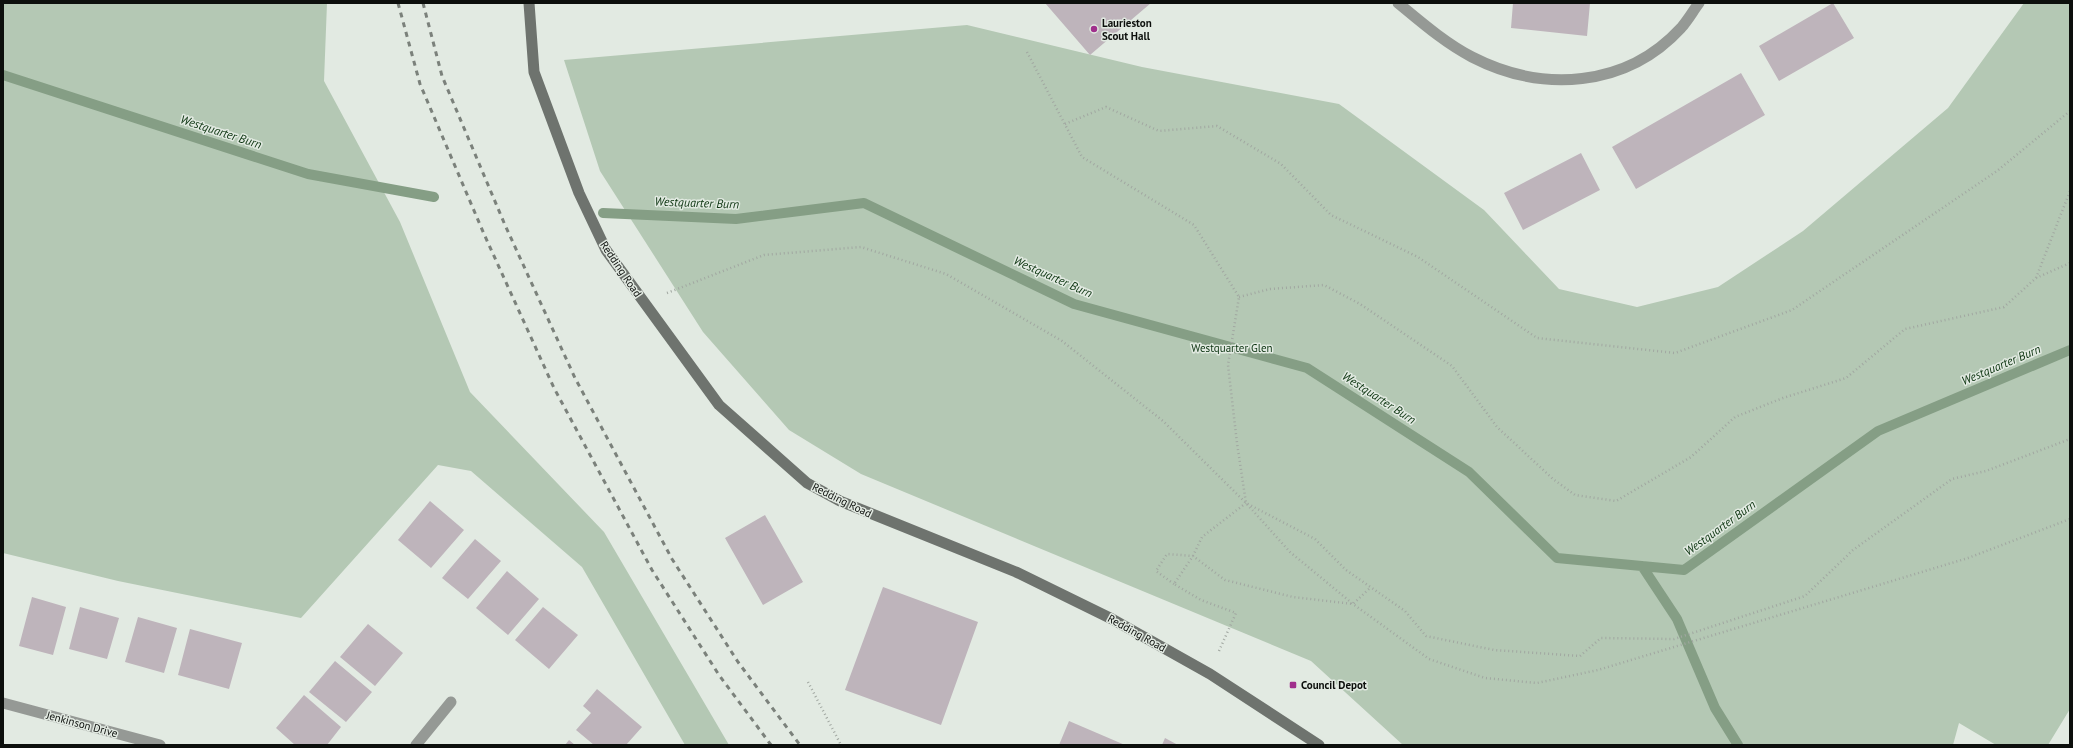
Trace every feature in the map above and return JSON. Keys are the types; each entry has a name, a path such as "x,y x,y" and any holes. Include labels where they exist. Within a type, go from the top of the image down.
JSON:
{"main road":[{"name":"Redding Road","path":"529,3 534,72 577,186 606,250 719,405 807,483 840,501 1016,572 1112,619 1210,674 1319,745"}],"street":[{"path":"1398,3 1422,23 1471,57 1513,75 1568,81 1611,74 1650,54 1681,28 1699,3"},
{"path":"416,745 451,702"},
{"name":"Jenkinson Drive","path":"3,703 160,745"}],"path":[{"path":"1027,52 1082,156 1194,225 1239,297 1228,365 1246,503"},
{"path":"1065,124 1106,107 1159,131 1218,126 1281,164 1331,215 1418,257 1537,338 1675,353 1792,310 1997,171 2070,111"},
{"path":"2036,278 2070,191"},
{"path":"644,302 764,255 861,247 946,274 1062,341 1163,421 1246,503 1290,552 1353,604 1429,659 1485,678 1537,683 1598,670 1968,558 2070,519"},
{"path":"1239,297 1270,289 1324,285 1360,304 1452,366 1498,426 1553,479 1575,495 1616,501 1691,457 1735,417 1783,398 1846,378 1905,329 2004,307 2036,278 2070,263"},
{"path":"1246,503 1315,539 1346,570 1405,611 1426,636 1494,650 1580,656 1601,638 1674,639 1805,596 1853,550 1952,480 1986,471 2070,439"},
{"path":"1174,584 1193,556 1202,537 1246,503"},
{"path":"1210,674 1236,613 1201,600 1156,571 1167,554 1193,556 1225,580 1293,597 1353,604"},
{"path":"1353,604 1371,587"},
{"path":"808,682 841,745"}],"green space":[{"path":"3,3 327,3 324,81 400,222 470,392 604,532 729,745 685,745 582,567 471,471 438,465 301,618 118,581 3,553"},
{"name":"Westquarter Glen","path":"2024,3 2070,3 2070,709 2048,745 1996,745 1959,723 1953,745 1403,745 1311,661 861,474 789,430 703,332 600,171 564,60 967,25 1142,67 1339,104 1484,210 1559,289 1637,307 1718,287 1803,231 1948,108"}],"building":[{"name":"Laurieston Scout Hall","path":"1045,3 1151,3 1090,55"},
{"path":"1513,3 1590,3 1587,36 1511,28"},
{"path":"1833,3 1854,38 1779,81 1759,46"},
{"path":"1741,73 1765,115 1636,189 1612,147"},
{"path":"1581,153 1600,190 1523,230 1504,193"},
{"path":"430,501 464,530 431,568 398,540"},
{"path":"765,515 803,582 763,605 725,538"},
{"path":"475,539 501,561 468,599 442,578"},
{"path":"507,571 539,599 508,635 476,608"},
{"path":"883,587 978,622 941,725 845,690"},
{"path":"32,597 66,607 53,655 19,646"},
{"path":"80,607 119,618 107,659 69,649"},
{"path":"543,607 578,635 549,669 515,640"},
{"path":"138,617 177,628 164,673 125,662"},
{"path":"368,624 403,653 375,686 340,657"},
{"path":"190,629 242,643 229,689 178,675"},
{"path":"335,661 372,692 346,722 309,692"},
{"path":"597,689 642,727 626,745 594,745 576,730 591,713 583,706"},
{"path":"304,695 341,727 327,745 295,745 276,728"},
{"path":"1069,721 1125,745 1059,745"},
{"path":"1165,738 1178,745 1162,745"},
{"path":"569,740 575,745 565,745"}],"waterway":[{"name":"Westquarter Burn","path":"3,75 308,174 434,197"},
{"name":"Westquarter Burn","path":"603,213 736,219 864,203 1074,304 1307,368 1469,472 1557,558 1684,570 1878,431 2070,350"},
{"path":"1642,566 1677,619 1715,708 1738,745"}],"railway":[{"path":"398,3 420,84 484,234 554,388 652,570 719,675 771,745"},
{"path":"423,3 442,76 505,225 575,378 672,559 738,662 800,745"}],"place":[{"name":"Laurieston Scout Hall","path":"1094,29"},
{"name":"Council Depot","path":"1293,685"}]}
